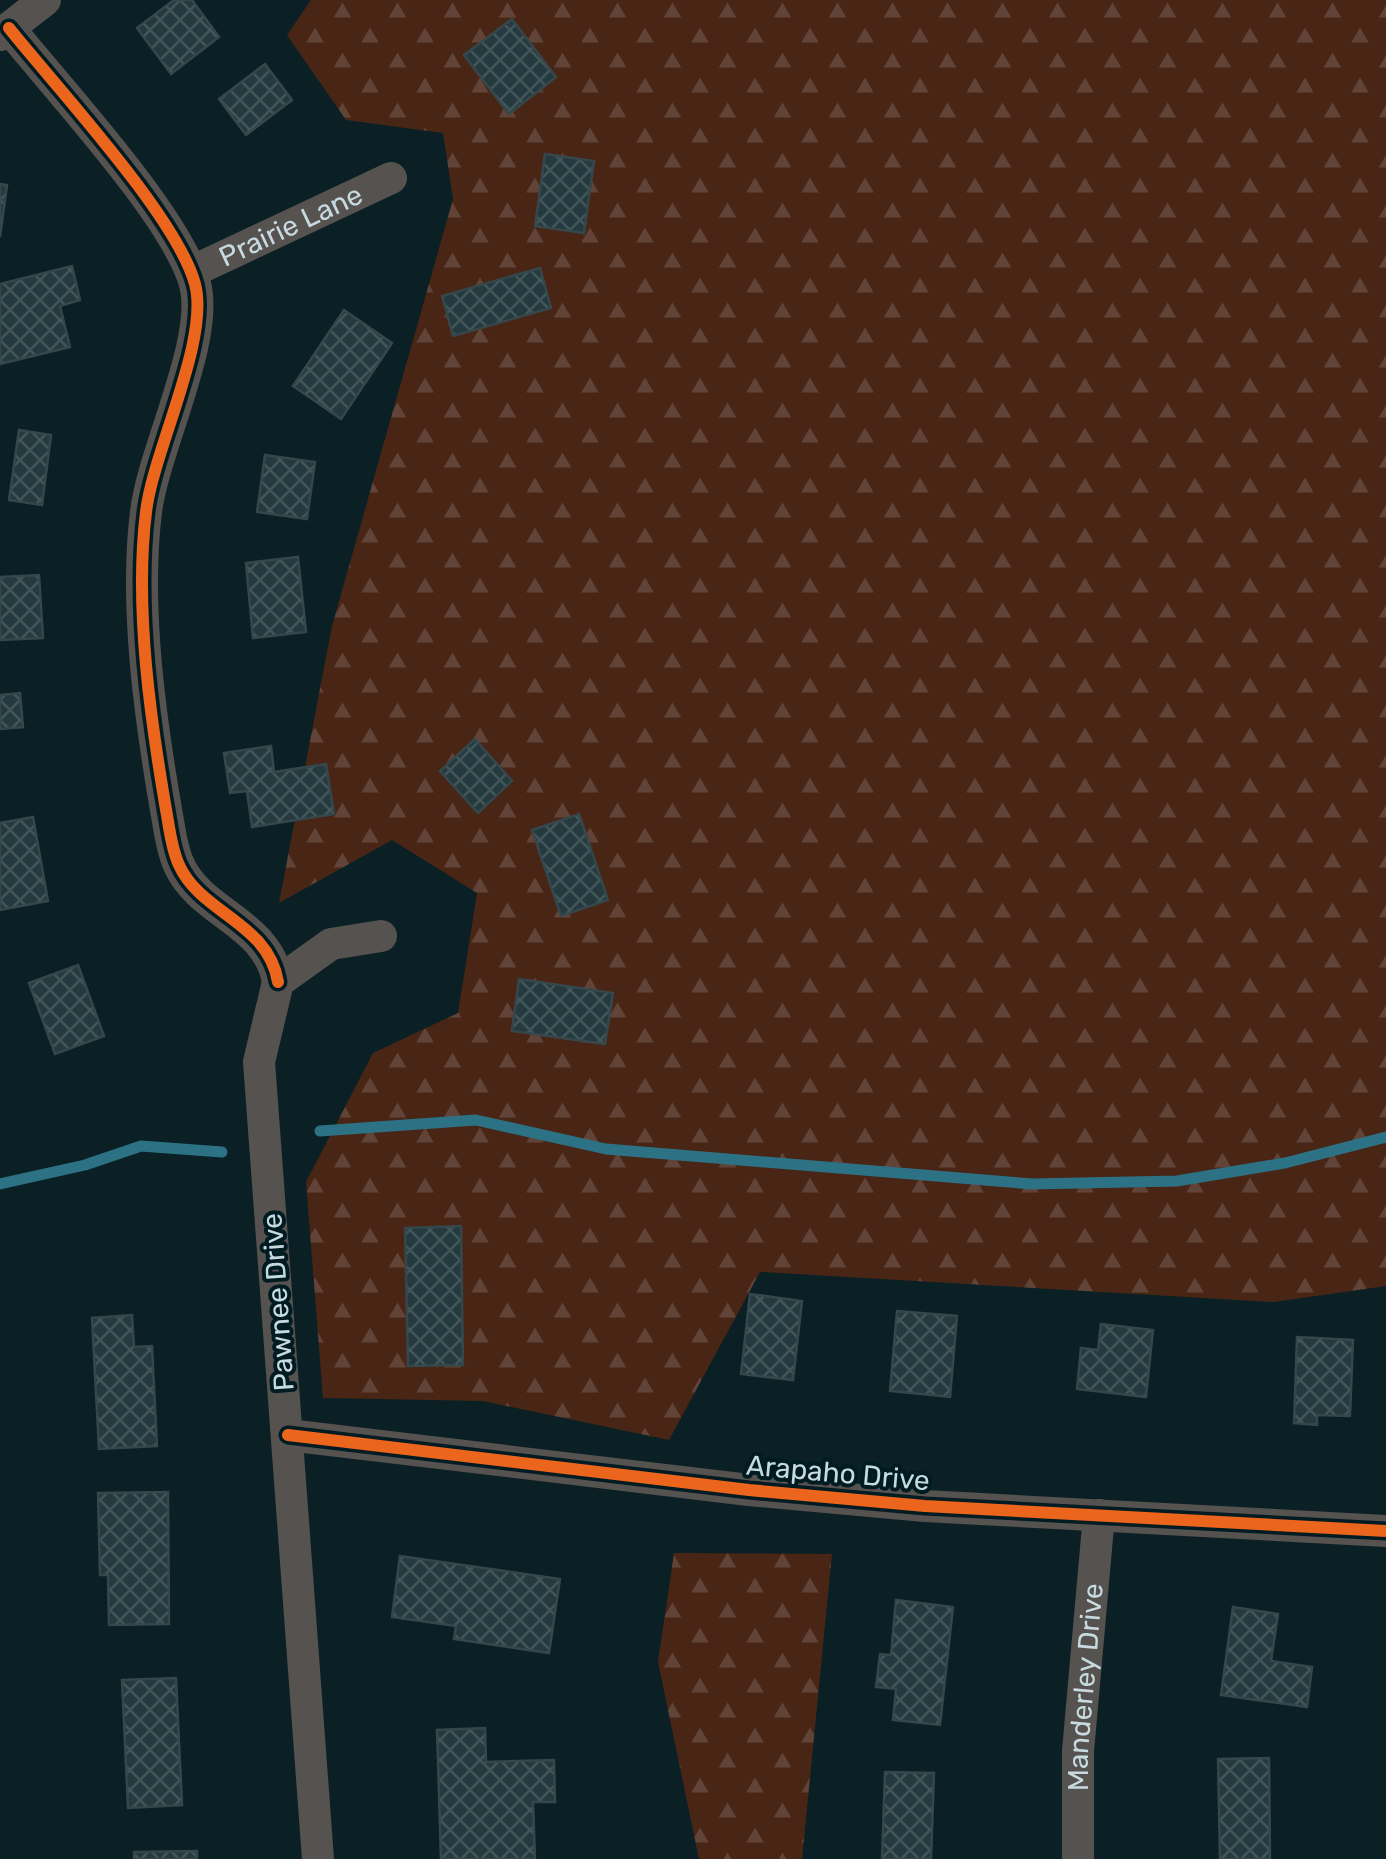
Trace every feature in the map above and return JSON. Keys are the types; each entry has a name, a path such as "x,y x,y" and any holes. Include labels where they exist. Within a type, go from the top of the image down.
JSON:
{"street":[{"path":"45,0 4,32 140,191 191,272 197,308 146,506 142,538 147,655 168,822 179,866 274,958 278,982 331,944 381,936"},
{"name":"Prairie Lane","path":"191,272 391,178"},
{"name":"Pawnee Drive","path":"278,982 260,1062 318,1859"},
{"name":"Arapaho Drive","path":"288,1435 749,1490 925,1506 1386,1531"},
{"name":"Manderley Drive","path":"1078,1859 1078,1751 1099,1515"}],"green space":[{"path":"311,0 1386,0 1386,1286 1274,1302 760,1272 669,1440 483,1401 323,1398 306,1182 373,1053 458,1013 477,893 392,840 279,903 332,626 453,199 443,133 346,120 287,35"},
{"path":"674,1553 832,1554 802,1859 699,1859 658,1662"}],"building":[{"path":"174,0 192,0 219,37 171,74 137,28"},
{"path":"512,19 556,77 509,114 464,55"},
{"path":"265,64 292,100 246,135 219,99"},
{"path":"545,154 594,161 584,233 535,226"},
{"path":"0,184 7,185 0,237"},
{"path":"72,266 80,300 60,306 70,347 0,364 0,284"},
{"path":"540,268 551,308 453,336 442,296"},
{"path":"344,310 392,343 341,419 293,386"},
{"path":"19,430 51,435 42,505 9,500"},
{"path":"265,455 315,462 307,519 257,512"},
{"path":"298,557 306,632 253,638 246,563"},
{"path":"39,575 43,638 0,640 0,577"},
{"path":"20,693 23,727 0,729 0,695"},
{"path":"475,739 512,781 478,813 440,771"},
{"path":"271,746 274,772 326,764 334,814 252,827 247,791 230,793 224,753"},
{"path":"579,814 608,900 561,916 532,830"},
{"path":"33,817 48,901 0,910 0,823"},
{"path":"78,965 104,1036 55,1054 29,983"},
{"path":"519,979 613,993 605,1044 512,1031"},
{"path":"461,1226 463,1365 408,1366 405,1228"},
{"path":"750,1294 802,1301 793,1380 741,1374"},
{"path":"897,1311 957,1316 950,1397 890,1391"},
{"path":"132,1315 134,1347 152,1346 157,1446 99,1449 92,1318"},
{"path":"1101,1324 1153,1330 1146,1397 1077,1389 1081,1348 1098,1350"},
{"path":"1297,1337 1353,1340 1350,1416 1317,1415 1317,1425 1294,1423"},
{"path":"168,1492 169,1624 109,1625 108,1575 100,1575 98,1493"},
{"path":"400,1556 560,1579 549,1653 454,1639 456,1626 392,1617"},
{"path":"896,1600 953,1607 940,1725 893,1720 896,1689 876,1687 880,1654 891,1655"},
{"path":"1233,1607 1278,1614 1271,1661 1312,1667 1307,1707 1221,1695"},
{"path":"176,1678 182,1805 128,1808 122,1680"},
{"path":"485,1728 486,1762 554,1760 555,1802 533,1802 535,1859 441,1859 437,1730"},
{"path":"1269,1758 1270,1859 1220,1859 1218,1759"},
{"path":"885,1772 934,1773 931,1859 882,1859"},
{"path":"197,1851 197,1859 134,1859 134,1852"}],"waterway":[{"path":"320,1131 476,1120 606,1149 1032,1184 1177,1181 1285,1163 1386,1137"},
{"path":"0,1184 85,1165 141,1146 222,1152"}],"cycle path":[{"path":"9,28 141,189 184,256 195,284 195,335 146,512 142,587 150,706 173,849 179,865 202,896 261,945 278,982"},
{"path":"288,1435 749,1490 925,1506 1386,1531"}]}
